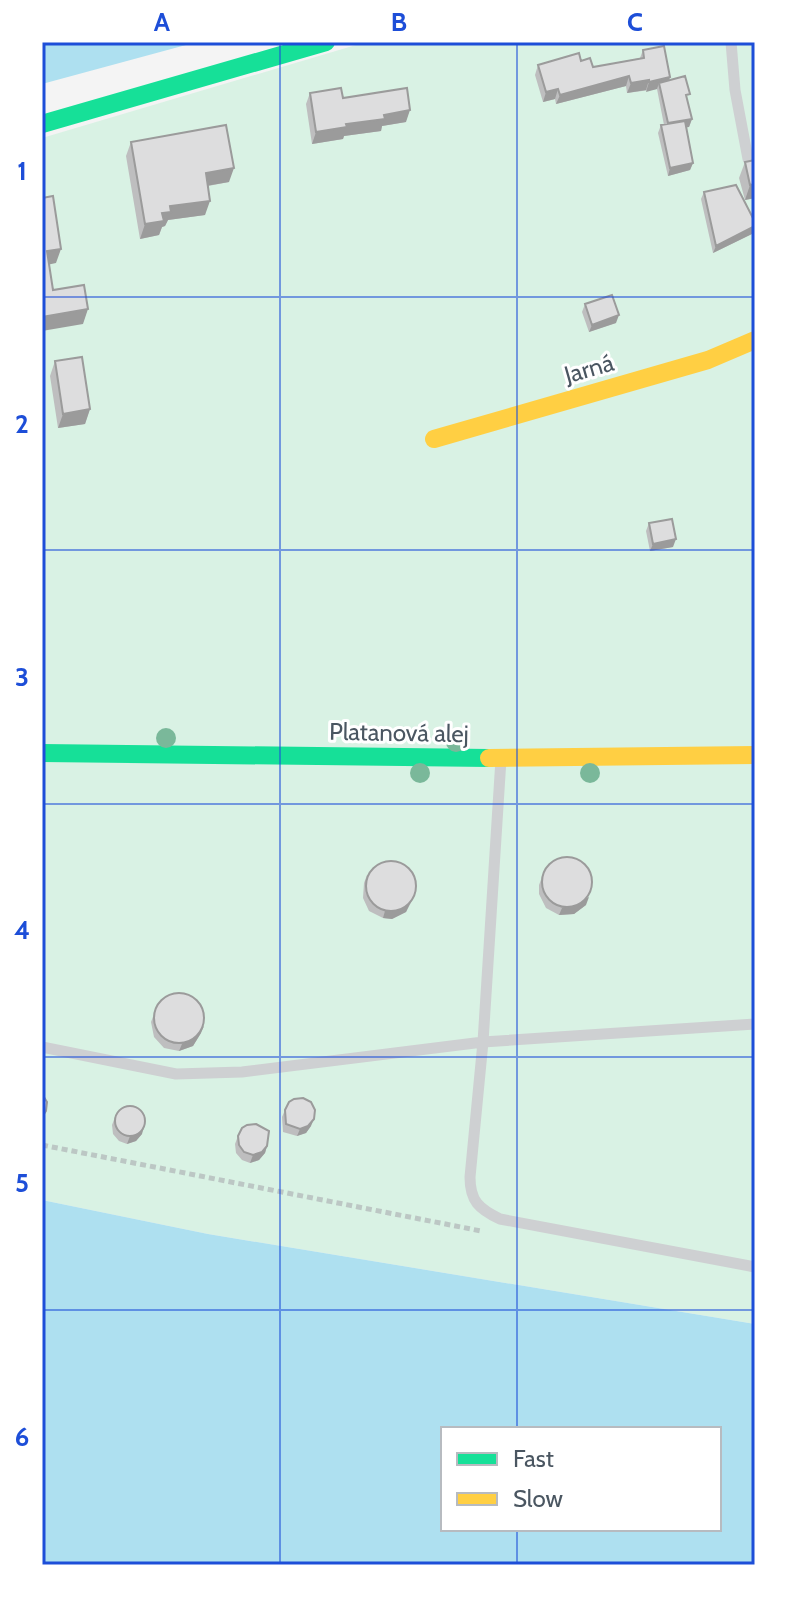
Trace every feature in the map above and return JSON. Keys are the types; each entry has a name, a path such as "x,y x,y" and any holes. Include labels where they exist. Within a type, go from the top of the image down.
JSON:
{"street":[{"path":"42,124 326,42"},
{"name":"Jarná","path":"434,439 708,360 755,340"},
{"name":"Platanová alej","path":"42,753 501,758 755,755"}],"lane":[{"path":"731,42 735,90 748,159"},
{"path":"501,758 470,1190 477,1204 500,1219 755,1267"},
{"path":"42,1047 176,1074 204,1074 483,1042 755,1024"}],"path":[{"path":"42,1145 493,1233"}],"green space":[{"path":"366,42 755,42 755,1324 208,1234 42,1200 42,138"}],"water":[{"path":"42,42 197,42 42,84"},
{"path":"42,1200 208,1234 755,1324 755,1565 42,1565"}],"building":[{"path":"664,46 670,77 649,82 631,83 629,76 560,95 558,89 546,92 538,65 579,53 581,61 590,58 593,67 644,58 643,50"},
{"path":"685,76 692,119 668,123 659,83"},
{"path":"341,88 343,98 407,88 410,110 384,115 385,119 316,132 310,93"},
{"path":"685,121 693,163 670,168 661,125"},
{"path":"226,125 234,168 206,173 210,201 170,206 171,212 162,213 164,221 145,224 131,142"},
{"path":"755,160 755,184 750,185 745,162"},
{"path":"736,185 755,226 716,246 704,192"},
{"path":"53,196 61,249 47,251 53,290 84,285 88,309 42,317 42,198"},
{"path":"612,295 619,315 592,325 585,304"},
{"path":"82,357 90,409 63,414 55,361"},
{"path":"672,519 676,539 653,544 649,523"},
{"path":"567,857 585,864 592,882 585,900 567,907 549,900 542,882 549,864"},
{"path":"391,861 409,868 416,886 409,904 391,911 373,904 366,886 373,868"},
{"path":"179,993 197,1000 204,1018 197,1036 179,1043 161,1036 154,1018 161,1000"},
{"path":"42,1094 47,1102 42,1117"},
{"path":"303,1098 311,1102 315,1110 314,1119 300,1129 286,1124 285,1110 289,1102"},
{"path":"130,1106 141,1110 145,1121 141,1132 130,1136 119,1132 115,1121 119,1110"},
{"path":"256,1124 269,1131 267,1146 253,1155 244,1152 238,1136 242,1128"}],"traffic: fast":[{"path":"42,124 326,42"},
{"path":"42,753 489,758"}],"traffic: slow":[{"path":"434,439 708,360 755,340"},
{"path":"489,758 755,755"}]}
